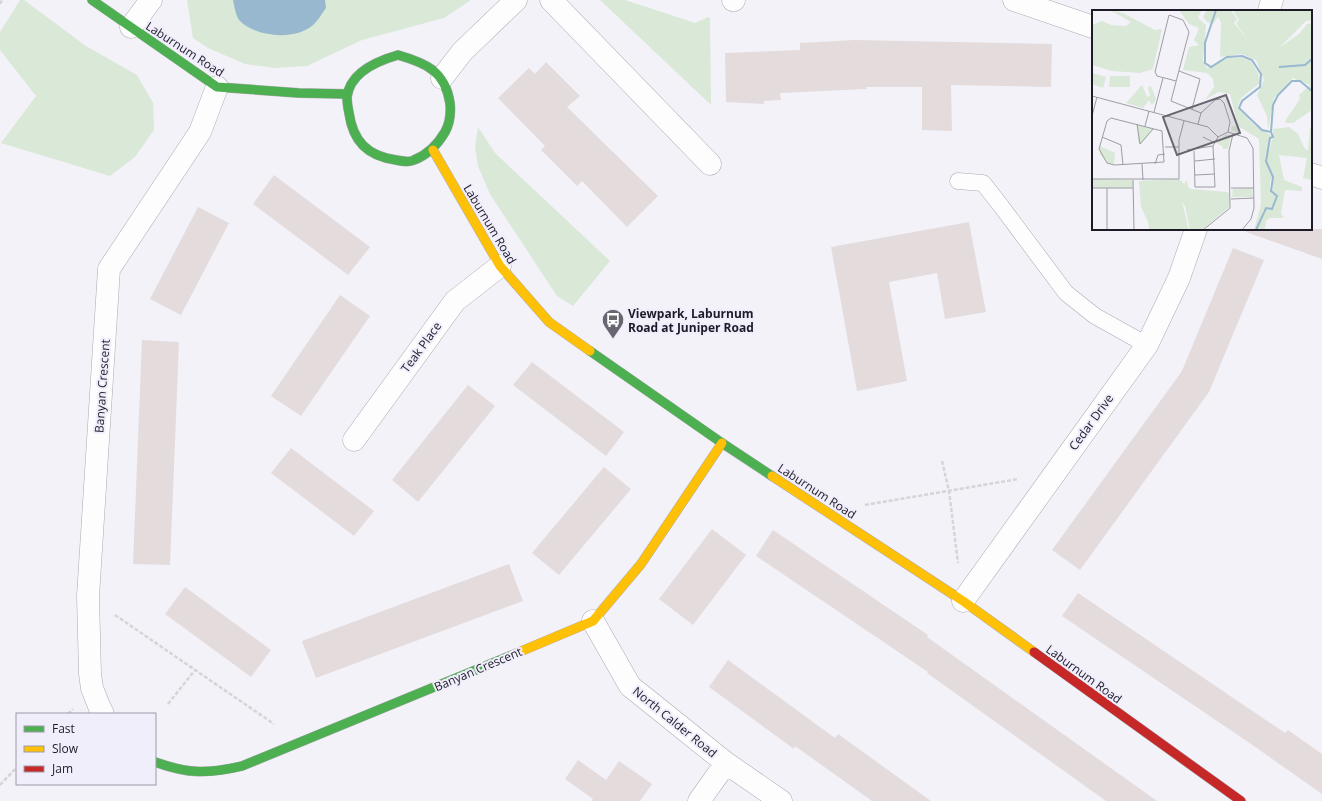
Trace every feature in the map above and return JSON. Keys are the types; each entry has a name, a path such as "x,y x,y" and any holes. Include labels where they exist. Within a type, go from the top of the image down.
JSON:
{"street":[{"name":"Laburnum Road","path":"92,0 218,87 299,93 347,94"},
{"path":"131,27 152,0"},
{"path":"442,78 462,52 516,0"},
{"path":"552,0 710,164"},
{"path":"1014,0 1092,28"},
{"path":"1269,10 1272,0"},
{"path":"398,55 414,59 430,66 442,78 449,94 451,111 447,130 433,150 413,161 379,157 364,147 354,133 349,117 347,94 354,79 363,70 381,60 398,55"},
{"name":"Banyan Crescent","path":"103,713 92,688 90,674 88,596 109,269 200,132 218,87"},
{"name":"Laburnum Road","path":"433,150 500,266 549,322 722,443 963,601 1240,801"},
{"path":"1312,174 1322,178"},
{"name":"Cedar Drive","path":"963,601 1147,345 1179,278 1196,230"},
{"name":"Teak Place","path":"354,440 455,301 500,266"},
{"name":"Banyan Crescent","path":"156,762 176,770 198,773 220,772 242,766 593,621 641,564 722,443"},
{"name":"North Calder Road","path":"593,621 630,686 726,763 781,801"},
{"path":"699,801 726,763"}],"lane":[{"path":"958,181 983,183 1066,293 1095,316 1147,345"}],"path":[{"path":"0,4 2,0"},
{"path":"942,461 949,491 963,601"},
{"path":"827,512 1055,472"},
{"path":"88,596 300,742"},
{"path":"168,704 195,670"},
{"path":"0,785 16,768"}],"green space":[{"path":"20,0 24,0 86,46 137,75 153,103 154,130 135,157 110,176 1,143 36,96 0,50 0,32"},
{"path":"187,0 471,0 444,18 362,40 307,66 275,68 245,64 208,48 193,38"},
{"path":"600,0 625,0 695,23 708,17 710,18 711,105"},
{"path":"478,127 495,153 610,261 573,306 557,296 490,194 478,166 475,147"}],"water":[{"path":"233,0 325,0 326,8 315,23 305,30 286,35 276,35 256,31 240,21 236,14"}],"building":[{"path":"854,40 1052,44 1051,87 951,85 952,131 922,130 922,87 866,87 867,89 780,93 781,100 764,101 764,104 726,102 725,53 800,50 800,43"},
{"path":"546,62 580,96 567,107 658,196 627,227 582,181 577,186 541,150 545,146 498,98 529,68 535,74"},
{"path":"274,175 370,247 348,275 253,204"},
{"path":"198,207 229,223 181,315 150,299"},
{"path":"969,222 986,312 945,319 937,273 889,282 907,381 857,391 831,247"},
{"path":"1322,229 1322,259 1246,232 1246,230"},
{"path":"1233,248 1264,260 1209,392 1080,570 1052,550 1182,371"},
{"path":"340,295 370,316 301,416 271,396"},
{"path":"142,340 179,342 170,565 133,564"},
{"path":"532,362 624,432 606,456 513,385"},
{"path":"468,385 495,406 418,502 392,480"},
{"path":"291,448 374,511 354,536 271,473"},
{"path":"604,467 631,489 559,575 532,553"},
{"path":"712,529 746,555 693,625 659,599"},
{"path":"773,530 928,635 927,637 1157,801 1106,801 927,673 928,672 756,556"},
{"path":"509,564 523,601 316,678 302,641"},
{"path":"185,587 271,650 251,677 165,614"},
{"path":"1078,593 1285,733 1288,730 1322,754 1322,794 1062,616"},
{"path":"728,660 835,738 838,734 931,801 872,801 795,746 794,749 709,687"},
{"path":"578,760 606,780 619,761 652,784 640,801 591,801 593,799 565,779"}],"traffic: fast":[{"path":"92,0 217,87 299,93 347,94"},
{"path":"398,55 417,61 433,70 444,83 450,103 450,114 447,129 436,145 428,152 412,161 386,158 369,151 363,146 354,132 347,103 349,88 359,74 373,64 398,55"},
{"path":"590,351 772,476"},
{"path":"156,762 178,769 198,772 242,766 517,653"}],"traffic: slow":[{"path":"433,150 500,266 549,322 590,351"},
{"path":"517,653 593,621 641,564 722,443"},
{"path":"772,476 963,601 1034,652"}],"traffic: jam":[{"path":"1034,652 1241,801"}],"place":[{"name":"Viewpark, Laburnum Road at Juniper Road","path":"613,340"}]}
